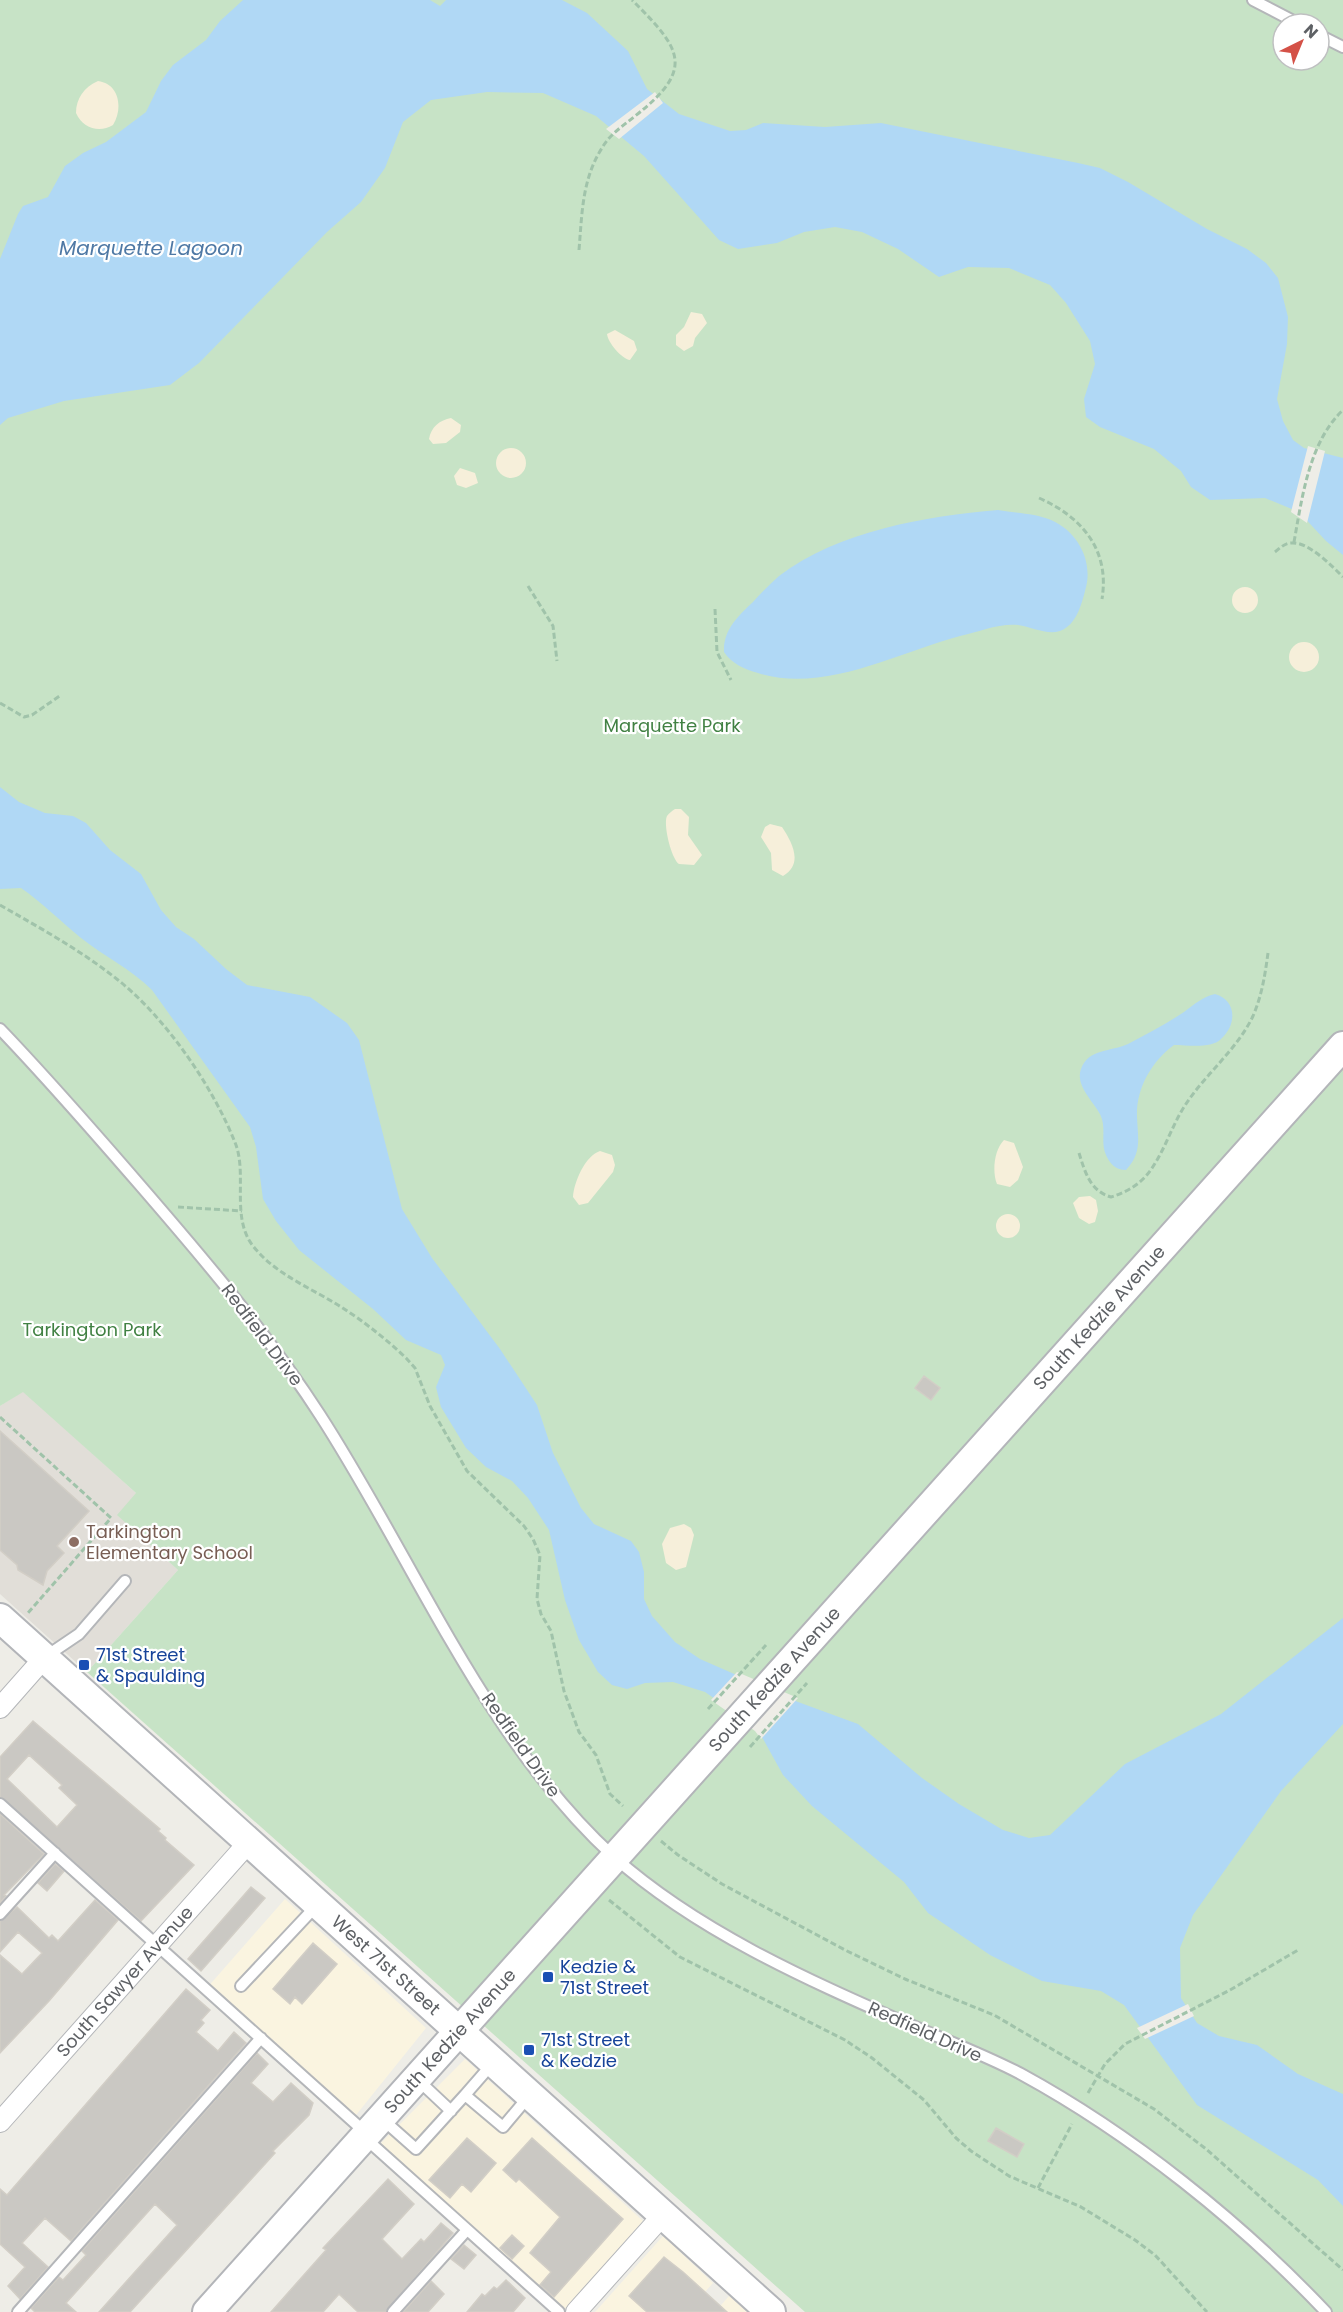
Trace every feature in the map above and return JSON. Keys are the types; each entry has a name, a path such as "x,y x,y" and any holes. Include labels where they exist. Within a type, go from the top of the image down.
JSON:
{"main road":[{"name":"South Kedzie Avenue","path":"207,2312 458,2030 615,1858 740,1738 1343,1046"},
{"name":"West 71st Street","path":"0,1618 771,2312"}],"street":[{"path":"0,1708 44,1658"},
{"name":"South Sawyer Avenue","path":"0,2122 249,1842"},
{"path":"576,2312 663,2216"}],"lane":[{"path":"1253,0 1276,12"},
{"name":"Redfield Drive","path":"0,1029 204,1260 280,1357 320,1415 449,1638 530,1764 574,1818 615,1858 651,1887 753,1950 830,1990 1018,2073 1079,2110 1190,2187 1326,2312"},
{"path":"44,1658 79,1634 125,1581"},
{"path":"0,1804 261,2038 370,2129 467,2230 559,2312"},
{"path":"0,1914 55,1853"},
{"path":"241,1986 318,1904"},
{"path":"18,2312 261,2038"},
{"path":"370,2129 416,2149 493,2063"},
{"path":"416,2078 451,2111"},
{"path":"465,2095 502,2127 529,2096"},
{"path":"393,2312 467,2230"}],"path":[{"path":"579,250 586,181 610,136 659,97 673,75 676,62 666,34 632,0"},
{"path":"1294,542 1317,447 1327,427 1343,410"},
{"path":"1039,498 1071,516 1099,554 1104,568 1102,599"},
{"path":"1275,552 1286,544 1294,542 1309,549 1343,577"},
{"path":"528,586 553,626 557,661"},
{"path":"715,609 717,652 731,680"},
{"path":"0,703 24,717 61,695"},
{"path":"0,904 93,962 145,1004 200,1076 224,1117 236,1146 241,1166 242,1211 245,1231 252,1245 276,1269 341,1307 406,1358 415,1368 430,1406 466,1471 524,1526 533,1539 540,1555 537,1599 541,1614 551,1631 564,1691 579,1732 596,1755 610,1794 623,1806"},
{"path":"1079,1153 1086,1175 1101,1194 1111,1197 1137,1185 1148,1173 1165,1146 1181,1112 1239,1039 1252,1018 1261,996 1268,953"},
{"path":"157,1205 242,1211"},
{"path":"0,1417 111,1518 28,1613"},
{"path":"708,1709 766,1645"},
{"path":"740,1738 797,1673"},
{"path":"661,1841 722,1884 845,1950 906,1979 994,2015 1174,2123 1343,2270"},
{"path":"609,1900 680,1957 845,2040 872,2058 924,2100 956,2138 971,2151 1009,2176 1081,2207 1135,2240 1170,2270 1207,2312"},
{"path":"1088,2093 1096,2076 1114,2053 1139,2035 1191,2010 1298,1950"},
{"path":"1038,2188 1071,2124"}],"shaded area":[{"name":"Tarkington Elementary School","path":"23,1391 137,1494 118,1515 178,1570 87,1672 0,1594 0,1406"},
{"path":"285,1899 426,2028 352,2120 206,1989"},
{"path":"465,2059 643,2221 562,2312 376,2148"},
{"path":"663,2236 713,2283 687,2312 595,2312"},
{"path":"729,2296 747,2312 715,2312"}],"green space":[{"name":"Marquette Park","path":"0,0 1343,0 1343,2312 805,2312 87,1672 178,1570 117,1515 136,1493 23,1392 0,1406"}],"sand":[{"path":"98,81 111,87 118,98 116,119 113,125 103,129 87,126 76,113 77,103 82,94"},
{"path":"691,312 702,314 707,323 695,338 693,346 684,351 676,345 676,335 684,327"},
{"path":"615,330 634,341 637,350 630,360 619,354 610,342 607,334"},
{"path":"451,418 461,425 460,432 446,443 433,444 429,439 434,428 443,420"},
{"path":"511,448 522,452 526,463 522,474 511,478 500,474 496,463 500,452"},
{"path":"460,468 475,473 478,483 466,488 457,485 454,476"},
{"path":"1245,587 1255,590 1258,600 1255,610 1245,613 1235,610 1232,600 1235,590"},
{"path":"1304,642 1310,643 1318,651 1318,663 1310,671 1304,672 1298,671 1290,663 1289,657 1290,651 1298,643"},
{"path":"675,809 681,809 689,817 688,835 702,855 694,865 679,864 671,848 666,820"},
{"path":"770,824 782,827 794,853 793,865 783,876 772,870 771,853 761,837 765,827"},
{"path":"1004,1140 1014,1143 1023,1167 1018,1180 1010,1187 997,1184 995,1173 996,1155"},
{"path":"600,1151 612,1155 615,1165 613,1172 588,1203 579,1205 573,1197 578,1177 590,1158"},
{"path":"1090,1196 1096,1200 1098,1211 1095,1222 1089,1224 1079,1218 1073,1203 1079,1197"},
{"path":"1003,1214 1013,1214 1020,1221 1020,1231 1013,1238 1003,1238 996,1231 996,1221"},
{"path":"684,1524 691,1528 694,1535 686,1567 676,1570 666,1563 662,1544 670,1528"}],"water":[{"name":"Marquette Lagoon","path":"243,0 430,0 440,6 446,0 562,0 587,13 628,51 647,89 679,114 730,131 746,130 763,123 825,127 881,123 1100,168 1128,182 1207,229 1247,249 1266,263 1278,278 1288,317 1287,344 1277,399 1283,421 1293,440 1304,448 1343,458 1343,555 1326,541 1299,512 1265,498 1210,500 1191,487 1181,471 1154,449 1100,427 1086,417 1084,399 1095,364 1090,341 1066,303 1050,285 1009,268 968,267 939,277 898,249 862,232 835,227 804,232 777,243 738,249 719,240 644,156 596,116 543,93 487,92 431,100 403,122 385,168 361,202 327,232 199,363 170,385 64,401 8,418 0,425 0,259 18,214 23,206 48,197 65,166 83,153 106,142 146,112 161,81 173,65 206,40 220,21"},
{"path":"998,510 1051,520 1069,532 1082,550 1087,570 1085,591 1076,616 1071,624 1062,630 1050,632 1018,625 996,627 936,643 860,669 808,678 783,678 743,668 724,652 726,637 737,618 779,576 802,560 855,537 884,528 942,517"},
{"path":"0,787 19,802 45,813 73,816 86,823 110,850 141,874 161,910 176,927 194,939 247,985 310,997 347,1023 359,1040 402,1209 432,1258 500,1349 537,1405 553,1453 581,1508 594,1524 631,1541 639,1552 644,1572 644,1599 652,1616 675,1642 700,1659 798,1702 858,1724 922,1778 959,1804 1003,1830 1029,1838 1050,1835 1125,1764 1221,1714 1343,1618 1343,1724 1281,1791 1193,1915 1180,1948 1181,1998 1197,2023 1219,2036 1257,2045 1298,2074 1343,2094 1343,2206 1318,2180 1197,2105 1124,2005 1101,1991 1042,1981 990,1955 928,1913 904,1882 812,1806 783,1775 757,1728 705,1692 673,1682 645,1683 627,1689 612,1685 598,1672 579,1640 565,1600 549,1530 528,1498 512,1481 486,1467 466,1448 441,1407 436,1387 445,1365 441,1355 406,1340 373,1309 299,1250 276,1221 263,1199 256,1147 250,1127 152,990 81,938 21,888 0,889"},
{"path":"1215,994 1222,997 1231,1007 1230,1027 1221,1039 1211,1044 1174,1045 1152,1067 1142,1086 1137,1106 1138,1145 1135,1158 1126,1170 1116,1168 1109,1161 1104,1150 1102,1119 1080,1081 1081,1069 1089,1057 1128,1044 1170,1021 1202,999"}],"pier":[{"path":"655,92 663,103 619,139 606,129"},
{"path":"1308,446 1325,451 1307,523 1291,512"},
{"path":"737,1672 798,1698 761,1739 755,1731 711,1700"},
{"path":"1188,2004 1194,2016 1145,2039 1137,2028"}],"building":[{"path":"924,1376 940,1388 931,1400 915,1388"},
{"name":"Tarkington Elementary School","path":"0,1431 89,1511 57,1546 64,1553 47,1571 43,1585 18,1570 17,1565 0,1550"},
{"path":"33,1721 160,1829 158,1831 166,1838 165,1840 194,1865 141,1921 0,1797 0,1757","holes":["29,1755 62,1785 59,1788 77,1805 57,1827 7,1779"]},
{"path":"0,1814 44,1854 4,1895 6,1896 0,1903"},
{"path":"55,1864 64,1871 47,1891 38,1883"},
{"path":"251,1887 265,1898 201,1971 188,1959"},
{"path":"95,1900 118,1920 49,2001 0,2053 0,1955 22,1974 42,1953 18,1932 0,1952 0,1921 17,1907 49,1938 52,1935 58,1941"},
{"path":"313,1943 337,1964 302,2004 295,1997 290,2004 273,1989"},
{"path":"186,1989 210,2010 201,2020 204,2023 196,2032 218,2051 234,2032 246,2043 71,2241 45,2218 22,2243 48,2267 20,2299 8,2286 25,2267 0,2244 0,2189 7,2195"},
{"path":"257,2053 268,2064 251,2083 273,2102 291,2083 313,2103 309,2115 273,2151 275,2153 130,2312 99,2312 177,2225 155,2204 66,2303 76,2312 35,2312 31,2308 59,2277 63,2280 86,2255 82,2251"},
{"path":"996,2128 1024,2144 1017,2157 988,2141"},
{"path":"467,2138 496,2163 471,2192 462,2184 450,2198 429,2180"},
{"path":"532,2138 623,2219 554,2297 540,2285 551,2272 530,2253 560,2217 519,2179 516,2182 503,2170"},
{"path":"388,2179 414,2204 382,2239 402,2259 421,2239 424,2242 441,2223 453,2233 386,2312 358,2312 339,2294 323,2312 271,2312 326,2250 323,2248"},
{"path":"512,2235 524,2246 512,2259 500,2248"},
{"path":"464,2245 476,2255 464,2269 451,2259"},
{"path":"664,2257 727,2312 647,2312 629,2296"},
{"path":"506,2280 525,2298 513,2312 467,2312 482,2294 485,2296 494,2287 497,2289"},
{"path":"431,2281 444,2294 428,2312 403,2312"}],"place":[{"name":"Tarkington Elementary School","path":"74,1542"},
{"name":"71st Street & Spaulding","path":"84,1665"},
{"name":"Kedzie & 71st Street","path":"548,1977"},
{"name":"71st Street & Kedzie","path":"529,2050"}],"park label":[{"name":"Tarkington Park","path":"92,1330"}]}
